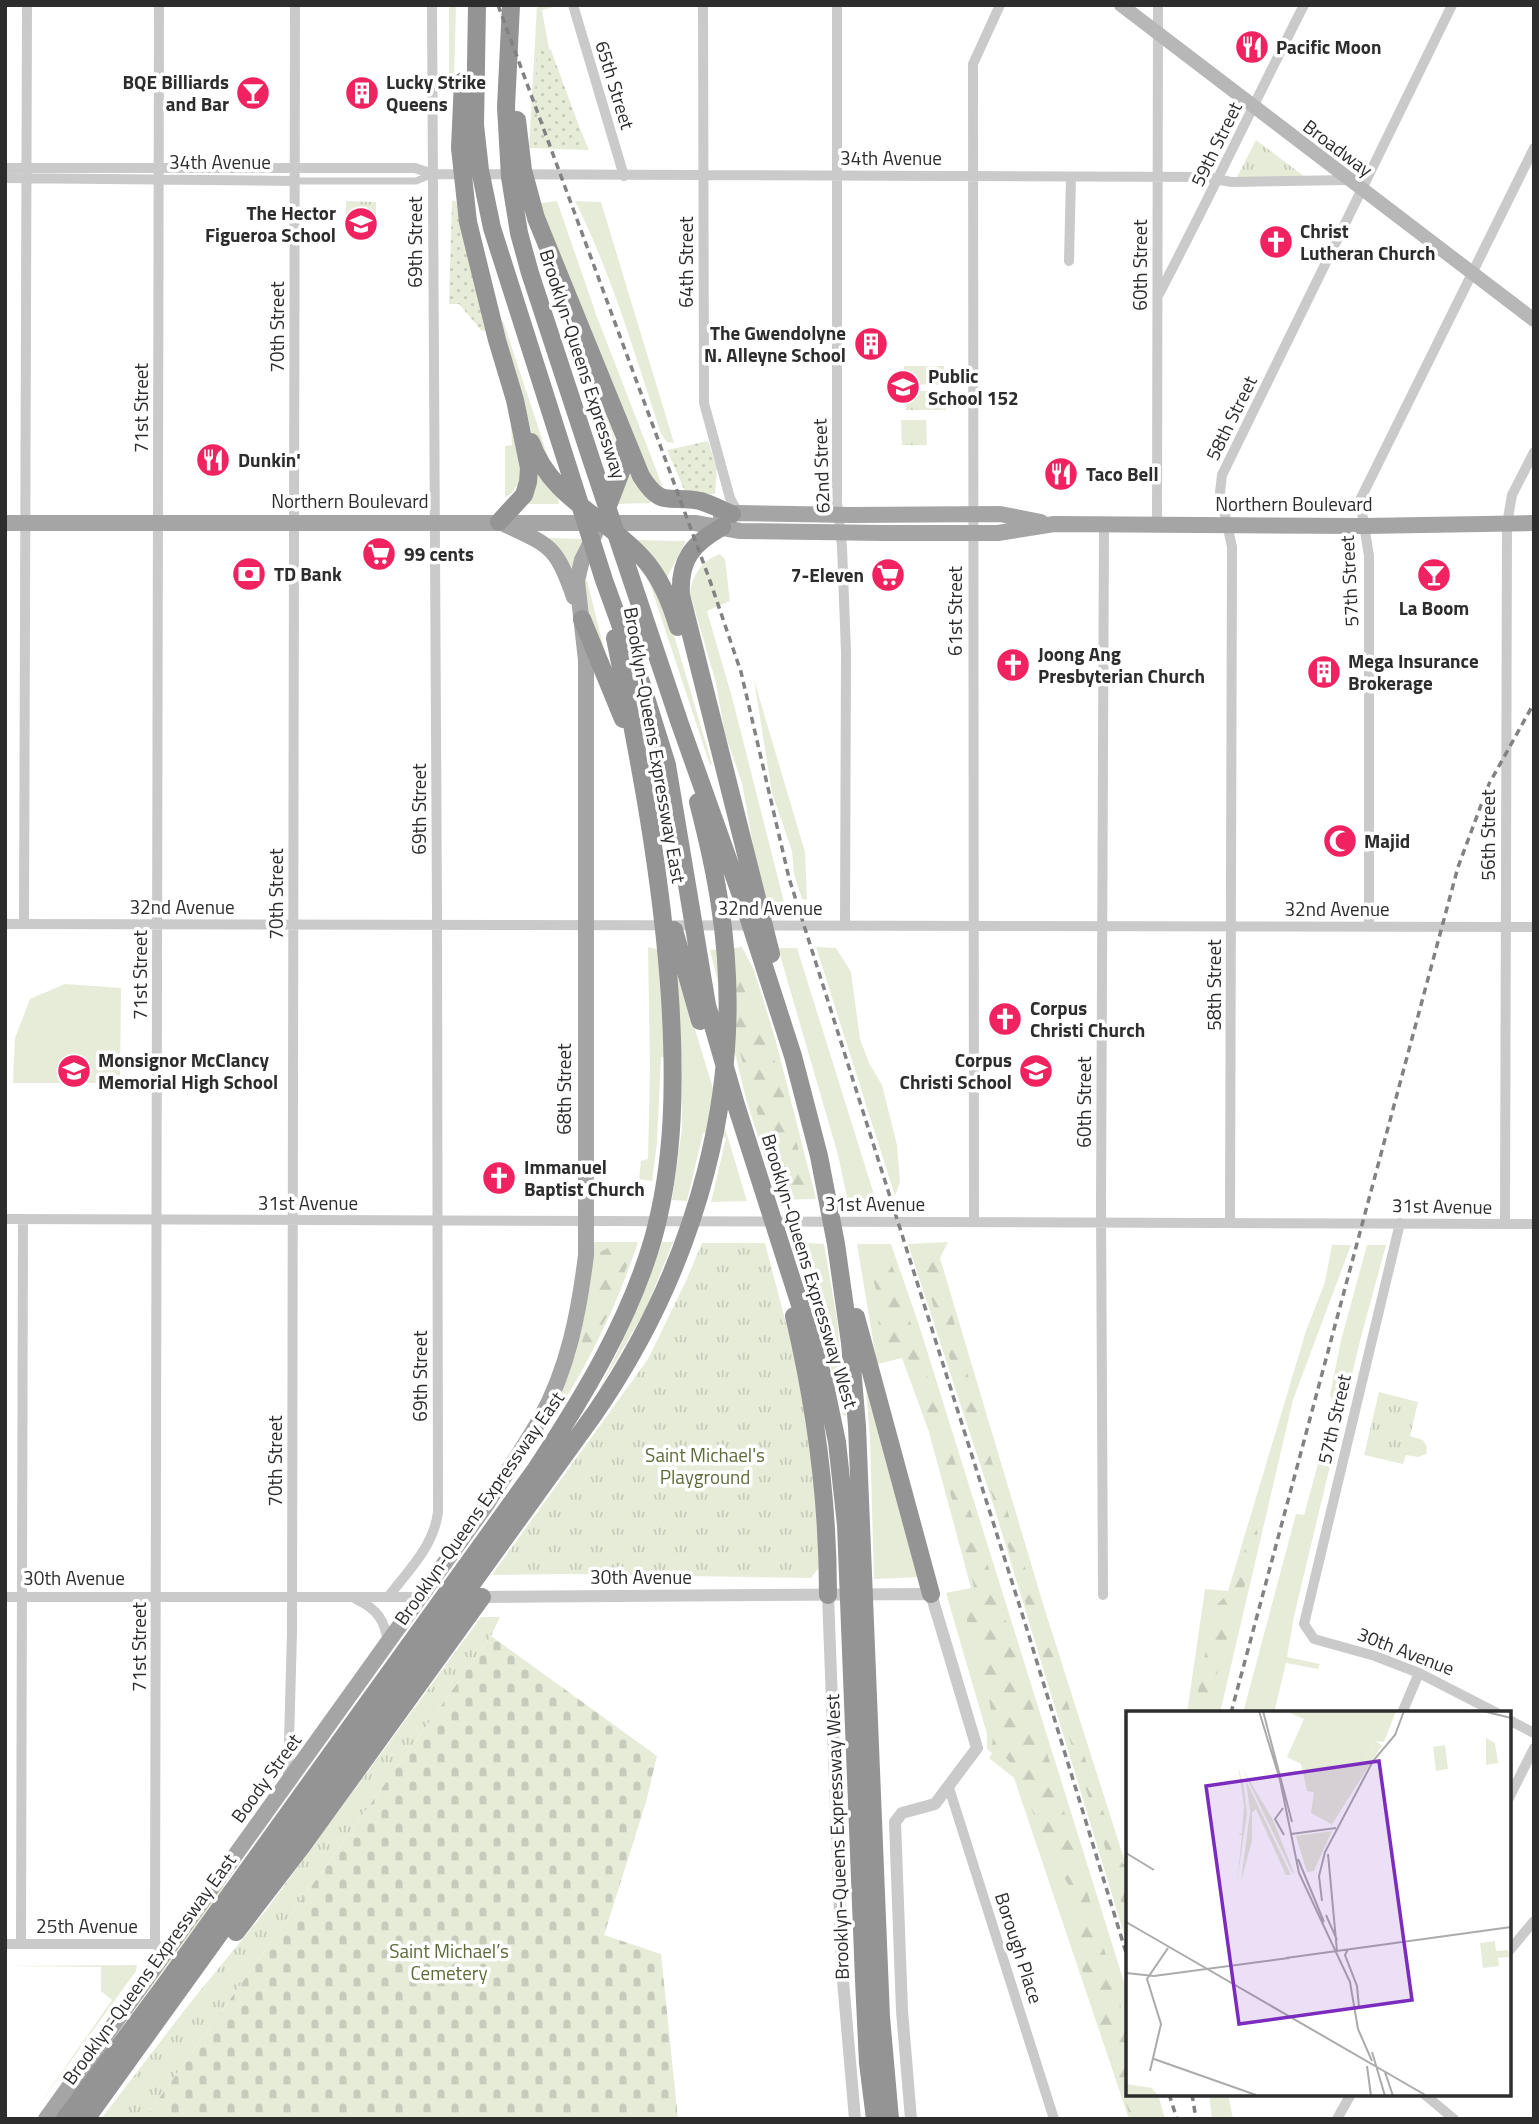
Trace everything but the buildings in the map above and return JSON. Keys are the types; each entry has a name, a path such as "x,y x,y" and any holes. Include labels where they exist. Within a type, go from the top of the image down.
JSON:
{"highway":[{"path":"477,5 463,69 468,148 467,212 478,267 515,400 528,459 528,482 524,495 499,522"},
{"path":"510,5 506,107 522,203 548,252 623,438 640,477 655,495 667,500 699,501 731,518 693,547 681,576 683,606 752,904"},
{"path":"468,148 486,202 499,255 604,580"},
{"name":"Brooklyn-Queens Expressway","path":"522,203 530,273 680,724"},
{"path":"515,400 532,446 548,472 570,499 638,553 657,577 702,685"},
{"path":"601,522 622,469 623,438"},
{"name":"Brooklyn-Queens Expressway East","path":"484,1554 590,1381 631,1299 652,1242 671,1144 673,1057 656,855 645,784 604,580"},
{"name":"Brooklyn-Queens Expressway West","path":"604,580 642,685 667,765 710,1017 819,1361 834,1421 856,1577"},
{"path":"582,619 623,719 678,950 705,1037 736,1105"},
{"name":"Brooklyn-Queens Expressway East","path":"86,2119 166,2011 484,1554 595,1413 629,1362 659,1306 698,1202 714,1135 723,1078 727,1021 725,950 720,906 680,724"},
{"name":"Brooklyn-Queens Expressway West","path":"680,724 752,904 793,1056 828,1199 836,1244 855,1385 858,1623 881,2017 890,2119"},
{"path":"836,1244 931,1594"},
{"path":"784,1250 792,1308 813,1405 820,1458 827,1523 828,1595"},
{"path":"166,2011 219,1953 279,1877 482,1597"},
{"name":"Brooklyn-Queens Expressway West","path":"858,1623 864,1980 875,2119"},
{"name":"Brooklyn-Queens Expressway East","path":"65,2119 423,1639"}],"main road":[{"name":"Broadway","path":"1121,5 1534,320"},
{"name":"Northern Boulevard","path":"5,523 695,523 731,518 972,514 1000,514 1054,524 1104,525 1364,526 1534,523"},
{"name":"Northern Boulevard","path":"731,518 740,531 841,533 999,533 1054,524"},
{"path":"499,522 543,543 554,552 582,619"},
{"path":"582,619 578,574 586,550 601,522"},
{"name":"68th Street","path":"419,1597 487,1504 540,1421 554,1392 578,1314 586,1255 586,660 582,619"},
{"name":"Boody Street","path":"46,2119 160,1948 288,1784 419,1597"}],"street":[{"path":"24,924 27,5"},
{"name":"71st Street","path":"159,5 157,1597 160,1948"},
{"name":"70th Street","path":"288,1784 292,1598 295,5"},
{"name":"69th Street","path":"388,1597 430,1541 436,1528 438,1512 432,5"},
{"name":"65th Street","path":"573,5 624,176"},
{"name":"64th Street","path":"703,5 705,403 730,498 731,518"},
{"name":"62nd Street","path":"837,5 837,502 841,533 846,652 845,926"},
{"name":"61st Street","path":"974,1222 972,64 1000,5"},
{"name":"60th Street","path":"1157,525 1158,5"},
{"name":"59th Street","path":"1157,298 1304,5"},
{"name":"58th Street","path":"1230,1222 1232,547 1220,492 1222,475 1452,5"},
{"name":"57th Street","path":"1369,927 1369,556 1361,496 1534,148"},
{"name":"34th Avenue","path":"5,168 26,173 295,181 416,181 433,174"},
{"name":"34th Avenue","path":"5,178 26,173 160,168 415,168 433,174 1206,177 1231,182 1349,180"},
{"path":"1069,261 1071,177"},
{"name":"56th Street","path":"1505,1224 1507,524 1512,495 1534,452"},
{"name":"60th Street","path":"1103,1595 1104,525"},
{"name":"32nd Avenue","path":"5,924 1534,927"},
{"name":"31st Avenue","path":"5,1219 1534,1224"},
{"path":"21,1944 23,1219"},
{"name":"57th Street","path":"1304,1624 1400,1223"},
{"path":"911,2119 902,2011 895,1822 898,1816 910,1810 935,1804 977,1748 931,1594"},
{"name":"30th Avenue","path":"5,1597 931,1594"},
{"name":"Brooklyn-Queens Expressway West","path":"828,1595 842,1969 855,2119"},
{"path":"352,1597 377,1613 385,1622 388,1643"},
{"name":"30th Avenue","path":"1304,1624 1314,1639 1375,1656 1419,1673 1493,1711"},
{"path":"1403,1711 1419,1673"},
{"path":"1511,1721 1534,1733"},
{"path":"1511,1794 1534,1748"},
{"name":"Borough Place","path":"949,1788 1054,2119"},
{"path":"1511,1949 1534,1921"},
{"name":"25th Avenue","path":"5,1944 160,1948"},
{"path":"1337,2119 1351,2096"},
{"path":"1426,2096 1454,2119"}],"green space":[{"path":"449,5 456,5 454,81 449,81"},
{"path":"537,5 561,5 542,10 551,60 589,150 529,148"},
{"path":"537,46 551,50 587,148 533,148"},
{"path":"1256,140 1305,177 1237,177"},
{"path":"346,201 376,202 376,215 346,215"},
{"path":"452,201 456,201 467,254 489,332 481,330 459,304 449,304"},
{"path":"557,201 597,317 664,490 653,487 557,253 540,203"},
{"path":"575,201 601,202 674,443 667,442 661,434 612,286"},
{"path":"540,256 612,429 617,447 612,465"},
{"path":"503,321 550,463 533,438 501,322"},
{"path":"904,366 944,366 944,385 904,384"},
{"path":"906,391 946,391 946,410 906,410"},
{"path":"510,406 521,460 522,487 516,486 511,494 505,497 505,446 512,445"},
{"path":"901,420 926,420 927,445 902,445"},
{"path":"708,441 717,468 715,494 686,494 667,450"},
{"path":"632,471 639,489 650,503 616,504 628,473"},
{"path":"535,475 538,475 558,498 559,504 525,504"},
{"path":"549,538 587,539 573,569 568,569"},
{"path":"633,540 686,541 666,579"},
{"path":"720,554 725,559 730,601 707,611 733,701 785,906 768,906 756,861 742,783 725,734 716,683 690,593 699,569"},
{"path":"587,580 613,686 586,615 582,583"},
{"path":"649,581 664,601 712,764 710,765"},
{"path":"754,680 805,852 807,900 802,899 794,874 792,851 772,793"},
{"path":"648,947 672,953 747,1201 711,1202 726,1138 703,1133 687,1201 672,1200 682,1129 682,1057 661,1057 657,1143 652,1181 639,1179 641,1161 648,1159"},
{"path":"742,947 754,970 775,1038 816,1199 778,1200 746,1099 710,950"},
{"path":"816,947 836,948 851,972 860,1039 869,1063 882,1085 897,1145 900,1182 895,1196"},
{"path":"778,948 797,948 876,1201 848,1202 838,1155"},
{"path":"729,954 775,1062 807,1182 806,1188 798,1191 782,1183 773,1165 746,1075 731,1018"},
{"path":"65,984 121,988 120,1083 13,1083 15,1038 30,999"},
{"path":"593,1242 638,1242 602,1332 554,1418 584,1310"},
{"path":"662,1242 673,1242 646,1309 600,1388 634,1316"},
{"path":"794,1242 824,1244 837,1319 846,1416 843,1415 826,1347"},
{"path":"948,1242 940,1258 1044,1607 1126,1858 1126,1940 994,1507 908,1244"},
{"name":"Saint Michael's Playground","path":"702,1243 765,1243 805,1396 823,1562 811,1578 492,1575 648,1359"},
{"path":"857,1244 891,1244 919,1325 1126,1989 1126,2096 1159,2096 1165,2119 1129,2119 1014,1778 989,1758 992,1753 987,1749 987,1734 946,1593 971,1588 929,1432 902,1358 877,1364"},
{"path":"614,1245 628,1251 629,1261 607,1316 582,1365 578,1365 596,1294 600,1252"},
{"path":"1332,1245 1351,1245 1293,1400 1220,1711 1187,1711 1205,1589 1228,1591 1306,1331 1325,1282"},
{"path":"1367,1245 1386,1245 1361,1337 1294,1616 1287,1657 1320,1664 1318,1669 1286,1663 1274,1711 1244,1711 1296,1514 1304,1515 1334,1405 1330,1395 1341,1340"},
{"path":"929,1248 936,1249 933,1257 946,1291 982,1430 1094,1787 1123,1864 1126,1864 1126,1923 1116,1881 1028,1611 924,1275 923,1254"},
{"path":"879,1255 888,1259 893,1268 1040,1729 1126,2024 1126,2096 1149,2096 1158,2119 1131,2119 1077,1954 1075,1935 1080,1918 1077,1898 1049,1854 1018,1774 1008,1760 992,1746 994,1728 989,1699 967,1622 966,1599 974,1587 937,1440 909,1360 900,1352 881,1351 878,1339 879,1302 870,1265"},
{"path":"864,1368 921,1577 874,1579 870,1437"},
{"path":"1379,1392 1418,1402 1410,1436 1423,1440 1427,1447 1426,1454 1418,1457 1406,1455 1403,1464 1364,1455"},
{"path":"1257,1529 1256,1550 1231,1624 1208,1711 1194,1711 1214,1607 1234,1582 1250,1530"},
{"path":"481,1617 500,1617 491,1636 144,2119 101,2119 190,2003 264,1913"},
{"name":"Saint Michael’s Cemetery","path":"491,1636 657,1756 646,1802 604,1935 661,1954 678,2119 144,2119"},
{"path":"227,1884 58,2114 180,1942"},
{"path":"137,1965 136,1971 34,2112 112,2000 101,1991 101,1967 5,1966"},
{"path":"1209,2096 1228,2096 1233,2119 1212,2119"}],"railway":[{"path":"498,5 709,578 741,672 789,878 1025,1623 1126,1952"},
{"path":"1232,1711 1458,867 1489,784 1534,703"},
{"path":"1170,2096 1177,2119"},
{"path":"1192,2096 1196,2119"}],"place":[{"name":"Pacific Moon","path":"1252,47"},
{"name":"BQE Billiards and Bar","path":"253,93"},
{"name":"Lucky Strike Queens","path":"362,93"},
{"name":"The Hector Figueroa School","path":"361,224"},
{"name":"Christ Lutheran Church","path":"1276,242"},
{"name":"The Gwendolyne N. Alleyne School","path":"871,344"},
{"name":"Public School 152","path":"903,387"},
{"name":"Dunkin'","path":"213,460"},
{"name":"Taco Bell","path":"1061,474"},
{"name":"99 cents","path":"379,554"},
{"name":"TD Bank","path":"249,574"},
{"name":"7-Eleven","path":"888,575"},
{"name":"La Boom","path":"1434,575"},
{"name":"Joong Ang Presbyterian Church","path":"1013,665"},
{"name":"Mega Insurance Brokerage","path":"1324,672"},
{"name":"Majid","path":"1340,841"},
{"name":"Corpus Christi Church","path":"1005,1019"},
{"name":"Monsignor McClancy Memorial High School","path":"74,1071"},
{"name":"Corpus Christi School","path":"1036,1071"},
{"name":"Immanuel Baptist Church","path":"499,1178"}]}
